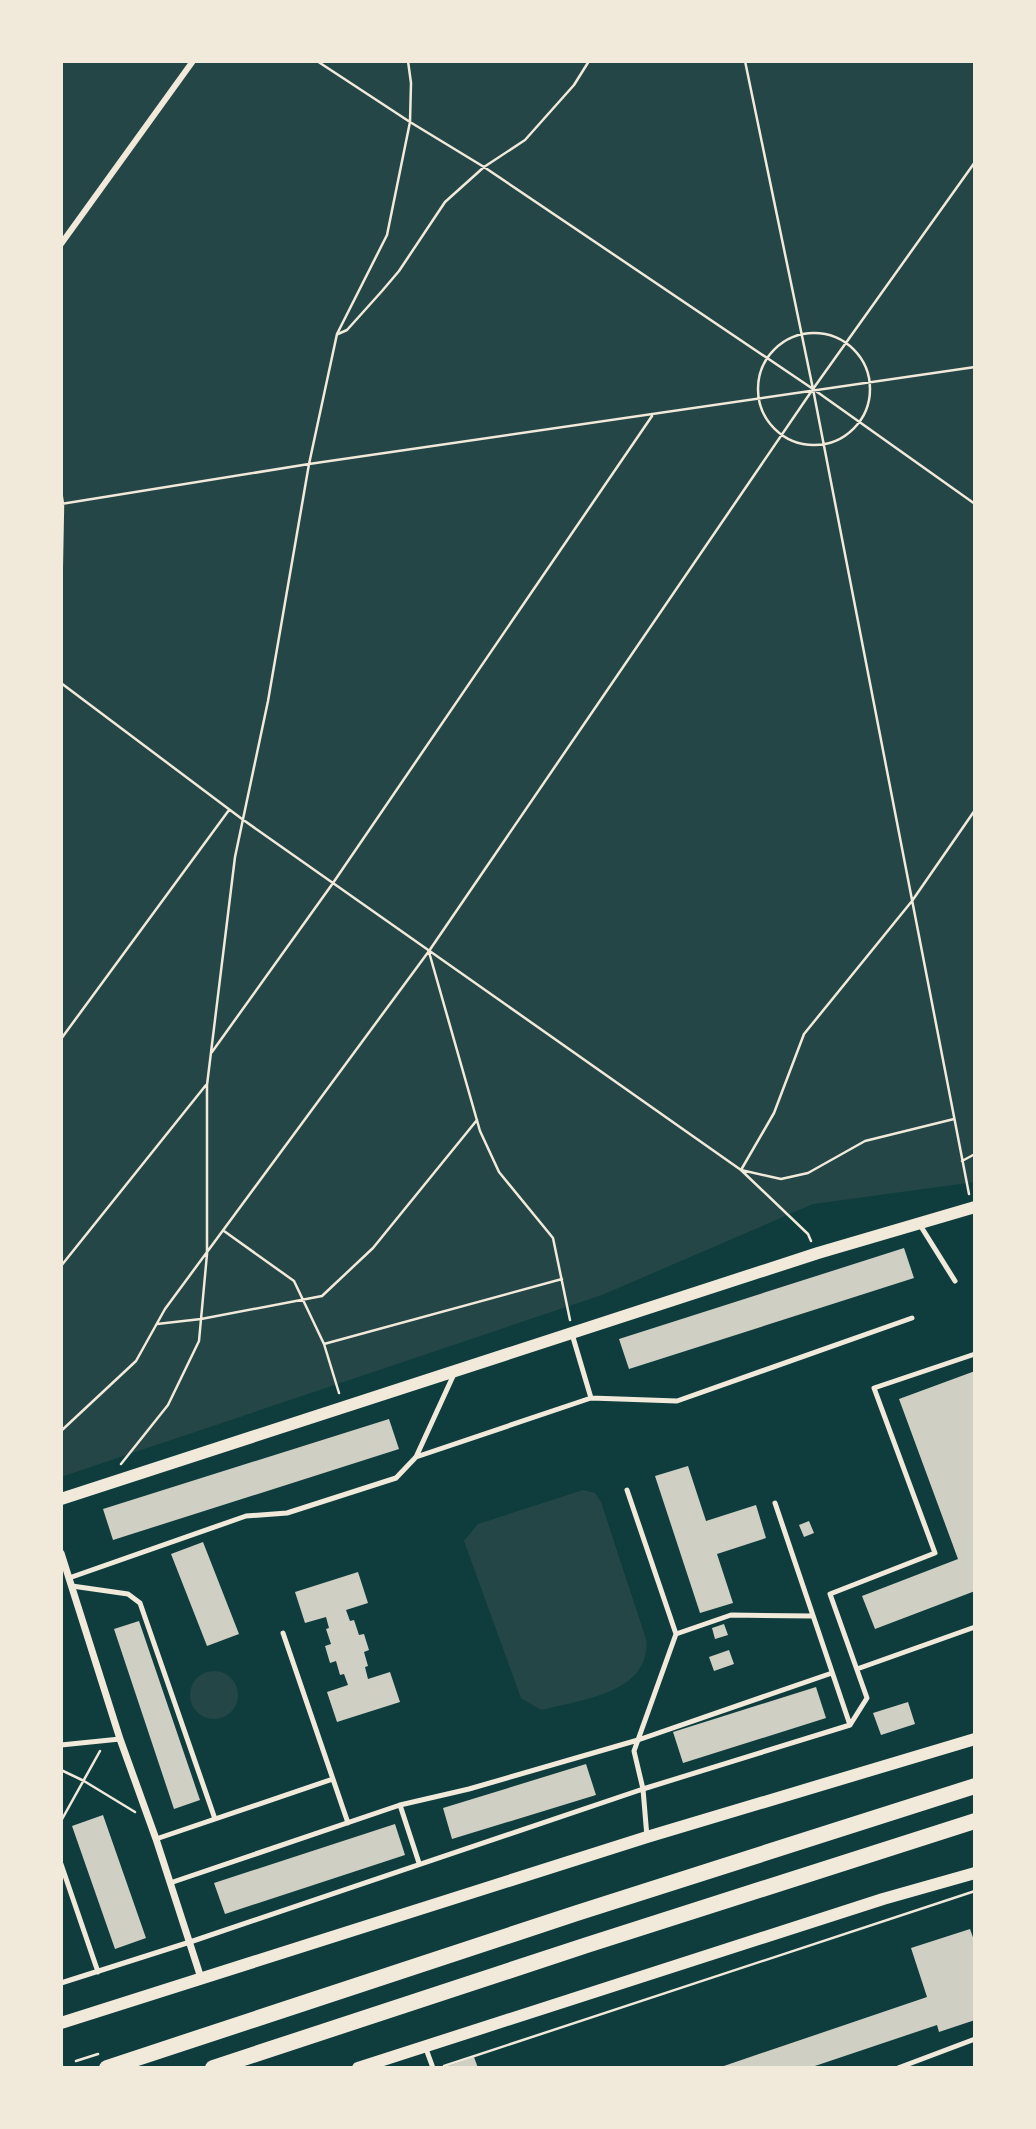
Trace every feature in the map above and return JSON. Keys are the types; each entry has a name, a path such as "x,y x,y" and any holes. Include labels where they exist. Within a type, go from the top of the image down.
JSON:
{"main road":[{"path":"106,2060 975,1786"},
{"path":"213,2068 587,1945 975,1822"}],"street":[{"path":"61,244 193,61"},
{"path":"61,1499 818,1253 973,1207"},
{"path":"61,1553 120,1739 201,1978"},
{"path":"61,2022 647,1837 975,1739"},
{"path":"358,2068 883,1899 975,1872"}],"lane":[{"path":"919,1222 955,1281"},
{"path":"416,1457 591,1398 677,1401 912,1318"},
{"path":"572,1333 591,1398"},
{"path":"61,1983 643,1789 850,1725 867,1698 830,1594 934,1553 874,1388 975,1354"},
{"path":"67,1577 246,1516 287,1513 396,1478 416,1457 456,1371"},
{"path":"627,1490 676,1634 634,1751 643,1789 647,1837"},
{"path":"775,1503 850,1725"},
{"path":"67,1577 128,1594 141,1603 215,1819"},
{"path":"676,1634 731,1615 813,1616"},
{"path":"857,1669 975,1627"},
{"path":"283,1633 348,1823"},
{"path":"170,1883 400,1805 469,1789 638,1740 832,1673"},
{"path":"61,1745 120,1739"},
{"path":"156,1839 333,1779"},
{"path":"400,1805 419,1863"},
{"path":"61,1864 97,1972"},
{"path":"898,2068 975,2039"},
{"path":"425,2046 435,2068"}],"path":[{"path":"317,61 484,167 813,389 975,504"},
{"path":"111,1483 120,1466 167,1405 199,1340 207,1254 207,1085 242,819 268,701 309,464 337,334 387,235 410,122 411,83 408,61"},
{"path":"337,334 358,319 399,271 445,202 484,167 525,140 575,85 589,61"},
{"path":"745,61 813,389 973,1207"},
{"path":"61,1431 136,1361 165,1309 429,951 781,435 975,162"},
{"path":"818,333 846,343 862,360 870,382 867,410 860,422 838,441 824,445 794,442 781,435 763,412 759,398 758,384 767,359 788,339 802,334 818,333"},
{"path":"62,504 309,464 975,367"},
{"path":"210,1055 333,883 653,414"},
{"path":"61,491 61,606"},
{"path":"61,682 229,810 741,1170 808,1234"},
{"path":"61,1039 229,810"},
{"path":"741,1170 774,1113 804,1034 912,901 975,810"},
{"path":"429,951 477,1120 499,1172 553,1238 572,1333"},
{"path":"61,1266 207,1085"},
{"path":"741,1170 782,1179 808,1173 865,1141 954,1119"},
{"path":"157,1324 201,1319 322,1296 373,1248 477,1120"},
{"path":"962,1161 975,1154"},
{"path":"223,1231 294,1281 324,1344 343,1407"},
{"path":"324,1344 562,1279"},
{"path":"61,1821 106,1741"},
{"path":"61,1769 84,1780 149,1821"},
{"path":"435,2068 975,1891"},
{"path":"76,2061 106,2060"}],"shaded area":[{"path":"61,61 975,61 975,1182 813,1204 602,1295 61,1477"},
{"path":"583,1490 595,1493 601,1502 646,1639 645,1657 638,1671 626,1683 593,1697 541,1710 521,1698 464,1541 478,1524"},
{"path":"214,1671 231,1678 238,1695 231,1712 214,1719 197,1712 190,1695 197,1678"}],"building":[{"path":"904,1248 914,1278 629,1369 619,1339"},
{"path":"975,1371 975,1591 875,1629 862,1596 958,1559 899,1399"},
{"path":"389,1419 399,1449 113,1540 103,1509"},
{"path":"688,1466 706,1521 756,1505 766,1538 717,1554 733,1603 700,1613 655,1476"},
{"path":"809,1521 814,1533 804,1537 799,1525"},
{"path":"203,1542 239,1634 207,1646 171,1554"},
{"path":"358,1572 368,1603 346,1610 350,1621 354,1620 359,1635 364,1634 369,1650 364,1652 368,1679 390,1672 400,1702 337,1722 327,1692 348,1685 344,1674 340,1675 336,1661 330,1663 325,1646 331,1644 326,1629 329,1628 326,1617 305,1623 295,1592"},
{"path":"139,1621 200,1800 174,1809 114,1629"},
{"path":"724,1624 728,1635 715,1639 712,1628"},
{"path":"729,1650 734,1664 714,1671 709,1657"},
{"path":"816,1687 826,1718 683,1763 673,1732"},
{"path":"908,1702 915,1724 881,1735 873,1713"},
{"path":"586,1764 596,1795 452,1839 443,1808"},
{"path":"103,1815 146,1938 115,1949 72,1826"},
{"path":"395,1824 405,1855 225,1914 214,1883"},
{"path":"970,1929 975,1943 975,2020 939,2032 937,2025 809,2068 718,2068 927,1997 911,1948"},
{"path":"474,2057 478,2068 445,2068 445,2067"}]}
